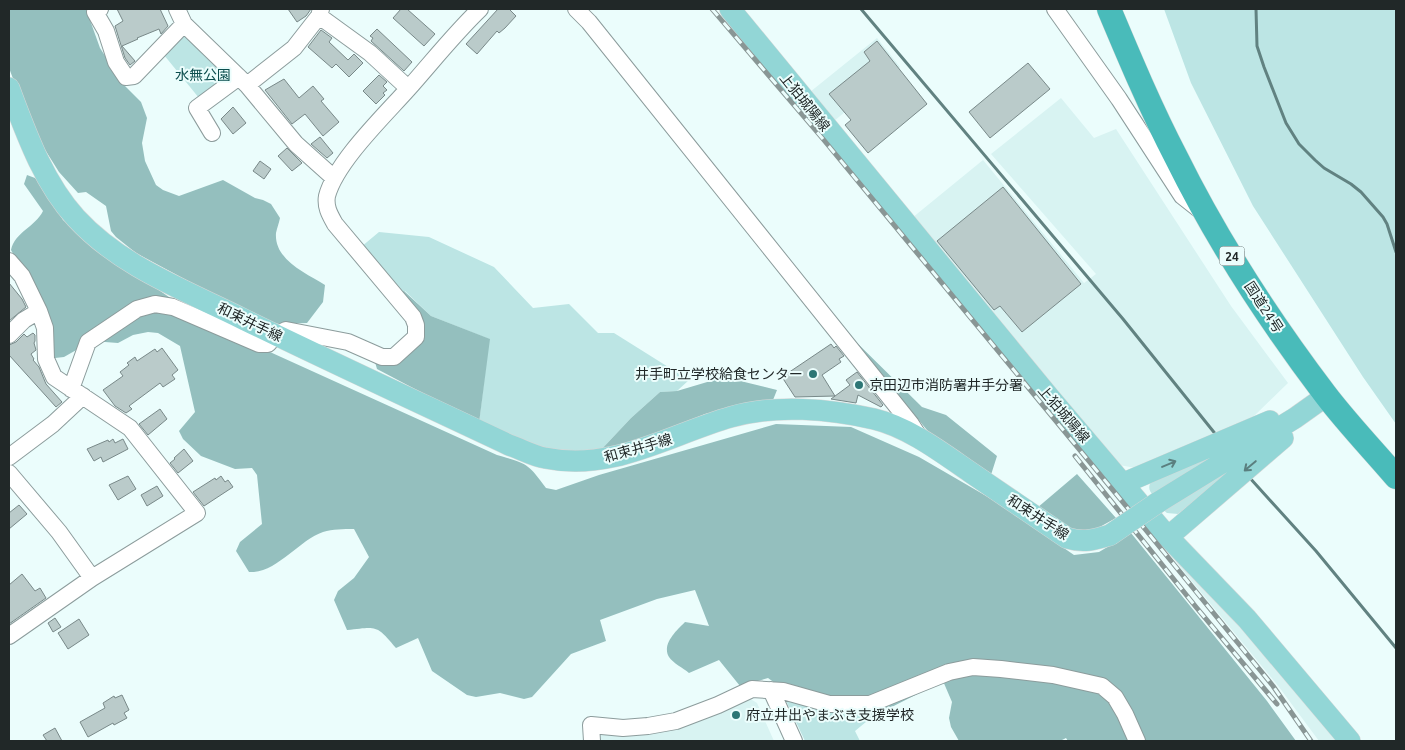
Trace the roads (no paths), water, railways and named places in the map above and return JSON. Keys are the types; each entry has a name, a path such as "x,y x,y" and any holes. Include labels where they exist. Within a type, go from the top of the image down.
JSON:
{"highway":[{"name":"国道24号","path":"1109,9 1136,74 1176,158 1209,218 1260,303 1326,396 1396,477"}],"main road":[{"name":"上狛城陽線","path":"730,9 1050,398 1168,537 1247,619 1350,741"},
{"name":"和束井手線","path":"9,88 42,168 62,202 89,232 131,263 276,335 509,445 543,458 574,462 608,458 643,450 732,416 772,410 811,410 851,415 876,420 920,438 1067,538 1078,541 1093,541 1110,535 1295,418 1326,396"},
{"path":"1124,483 1270,421 1295,418"},
{"path":"1168,537 1283,438 1295,418"}],"street":[{"path":"9,457 53,424 77,393 88,342 137,309 155,304 173,307 259,344 268,344 276,335 286,330 348,342 382,357 394,357 416,337 416,325 413,317 335,224 327,209 327,197 334,178 366,135 452,36 480,9"},
{"path":"576,9 589,22 804,288 920,438"},
{"path":"1055,9 1119,99 1182,196 1209,218"},
{"path":"98,11 116,62 126,77 134,76 181,16 243,81 296,144 334,178"},
{"path":"212,133 197,108 294,48 320,13 370,52 408,88"},
{"path":"9,261 22,276 40,311 45,328 46,359 54,377 130,428 197,513 92,578 9,636"},
{"path":"9,335 24,320 40,311"},
{"path":"9,473 59,532 92,578"},
{"path":"592,741 591,725 623,728 676,721 718,705 752,689 783,691 829,704 870,704 948,672 973,668 1001,668 1053,675 1102,686 1115,697 1125,714 1136,741"},
{"path":"771,690 794,741"}],"waterway":[{"path":"861,9 1123,319 1217,436"},
{"path":"1256,9 1257,46 1286,123 1299,144 1315,160 1361,192 1383,217 1396,252"},
{"path":"1249,477 1316,551 1396,648"}],"railway":[{"path":"712,9 823,139 1145,529 1273,686 1311,741"},
{"path":"1075,456 1196,607 1277,704"}],"place":[{"name":"井手町立学校給食センター","path":"813,374"},
{"name":"京田辺市消防署井手分署","path":"859,385"},
{"name":"府立井出やまぶき支援学校","path":"736,715"}],"park label":[{"name":"水無公園","path":"203,75"}]}
